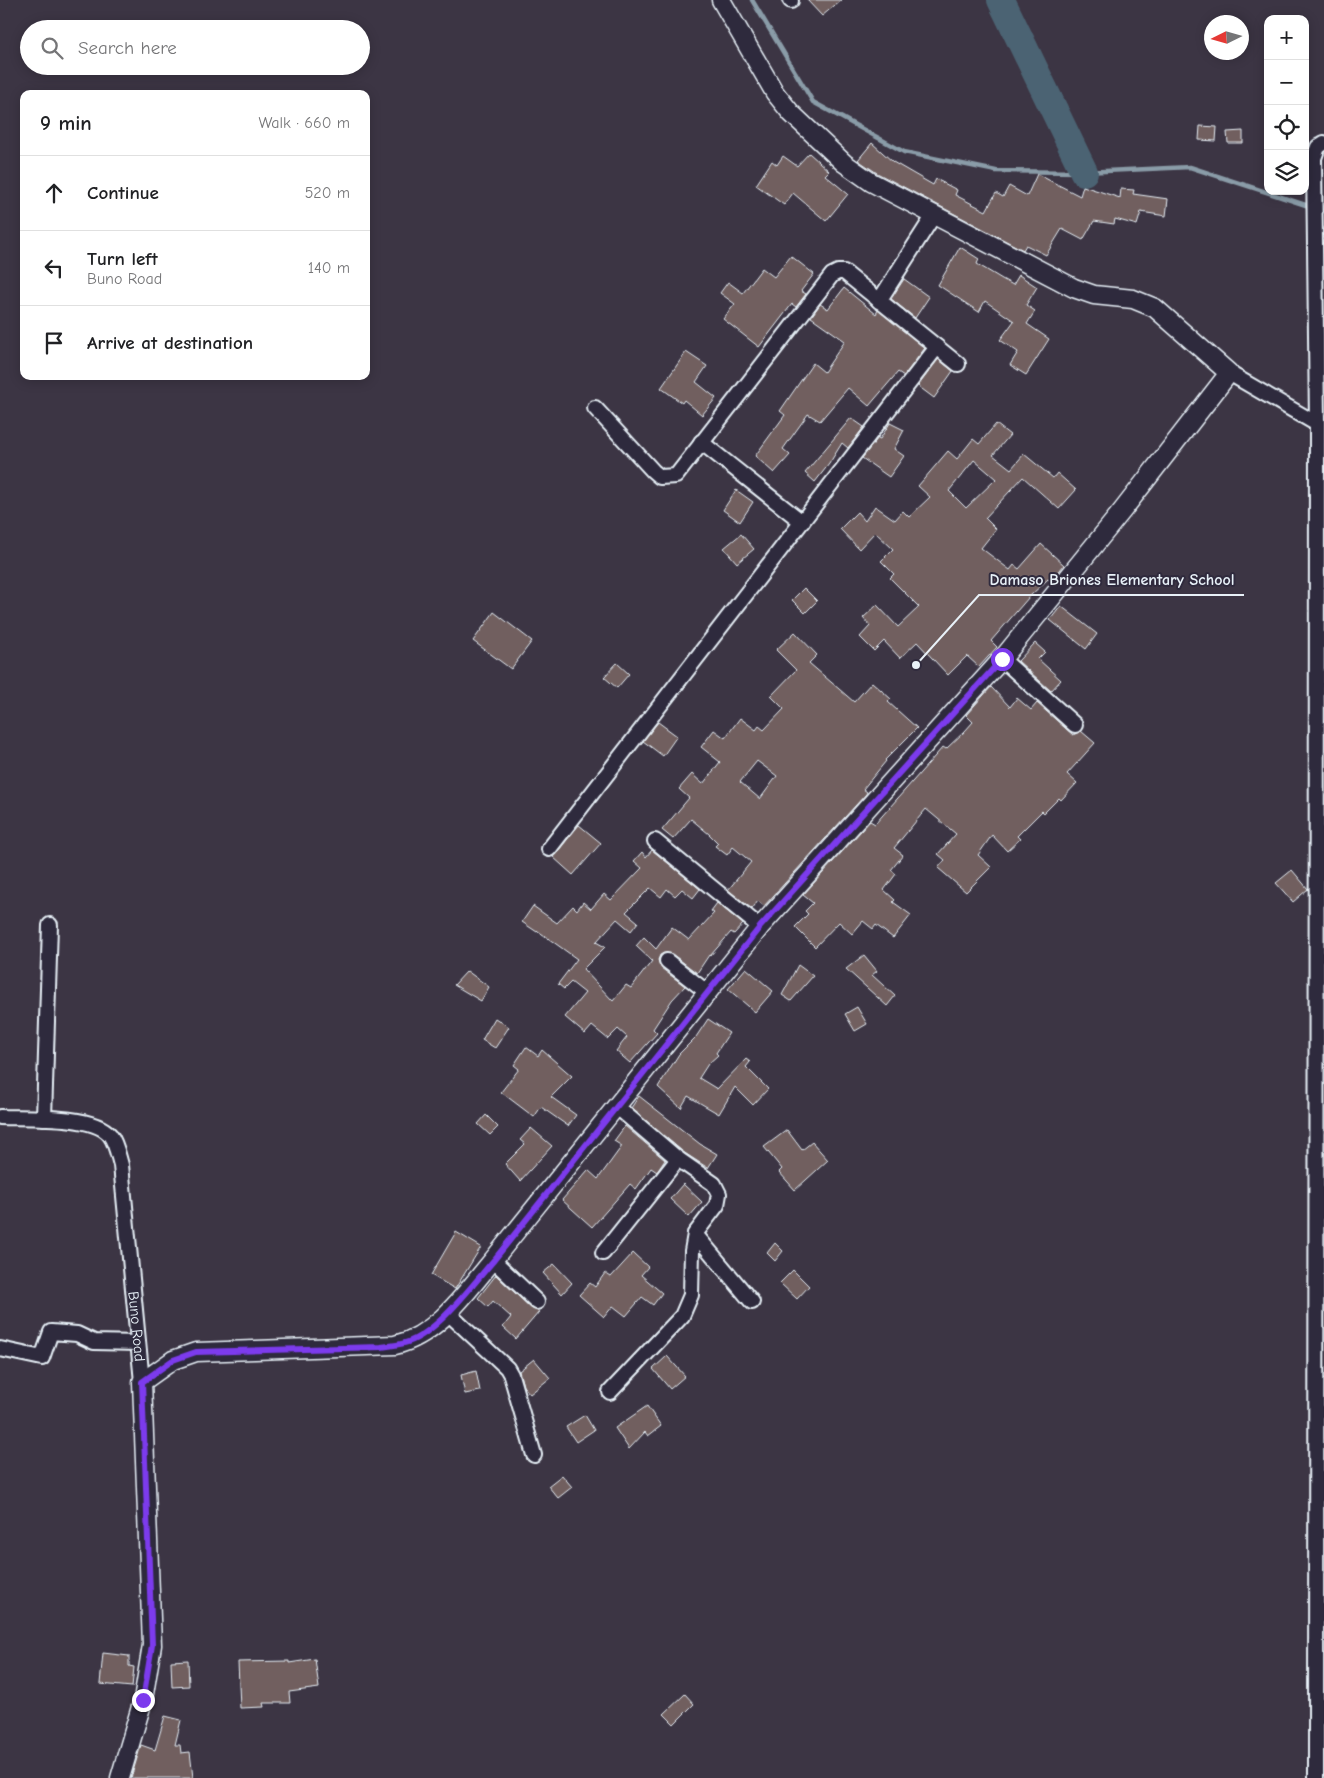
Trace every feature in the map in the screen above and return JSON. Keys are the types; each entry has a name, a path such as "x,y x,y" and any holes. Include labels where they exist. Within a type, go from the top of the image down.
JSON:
{"street":[{"path":"721,0 764,77 791,113 856,172 1074,288 1094,295 1133,298 1146,303 1155,308 1229,373 1317,424"},
{"path":"1316,1778 1317,424 1320,314 1314,194 1315,152 1324,143"},
{"path":"879,301 934,214"},
{"path":"595,408 660,477 676,476 832,275 838,272 844,272 958,364"},
{"path":"549,849 937,347"},
{"path":"142,1382 173,1360 196,1352 381,1347 402,1343 420,1336 448,1313 494,1260 760,927 1002,659 1116,518 1229,373"},
{"path":"701,442 802,522"},
{"path":"1002,659 1075,725"},
{"path":"655,841 760,927"},
{"path":"44,1118 50,925"},
{"path":"667,961 708,993"},
{"path":"610,1392 682,1316 688,1307 691,1295 692,1251 696,1234 717,1205 719,1194 714,1184 678,1159 616,1106"},
{"name":"Buno Road","path":"0,1117 44,1118 87,1123 101,1128 110,1135 121,1165 142,1382 152,1645 143,1700 120,1778"},
{"path":"603,1253 678,1159"},
{"path":"696,1234 752,1302"},
{"path":"494,1260 537,1302"},
{"path":"448,1313 507,1368 511,1375 534,1455"},
{"path":"0,1349 42,1358 51,1332 55,1331 77,1334 94,1342 138,1343"}],"building":[{"path":"807,0 841,0 822,16"},
{"path":"1200,126 1217,127 1216,141 1199,140"},
{"path":"1243,131 1243,143 1228,143 1227,132"},
{"path":"872,143 893,162 933,185 936,179 957,190 955,195 986,211 996,193 1003,197 1009,186 1027,196 1037,174 1080,196 1083,186 1120,198 1121,189 1134,190 1133,194 1168,199 1166,216 1141,212 1137,225 1115,219 1114,224 1094,221 1083,240 1062,229 1046,255 1026,245 1023,250 877,173 858,160"},
{"path":"809,153 829,171 825,175 848,194 826,221 793,193 784,205 756,185 772,161 777,165 783,156 797,166"},
{"path":"960,247 979,259 977,264 1013,285 1019,275 1037,287 1026,305 1035,311 1027,324 1049,339 1026,375 1010,365 1018,352 1000,340 1014,321 985,301 979,312 938,285"},
{"path":"791,256 814,274 801,291 806,294 796,307 792,304 759,347 723,319 735,304 720,293 728,282 743,293 762,268 774,277"},
{"path":"904,279 929,297 915,318 891,299"},
{"path":"844,288 876,314 878,310 925,348 904,376 898,372 869,406 848,388 820,421 808,414 783,449 790,455 774,473 755,456 785,415 780,411 813,363 824,372 845,341 811,317 820,304 828,309"},
{"path":"686,352 707,366 696,382 716,398 702,415 684,400 682,403 661,388"},
{"path":"938,359 953,371 934,398 918,386"},
{"path":"851,418 864,427 848,448 842,443 815,482 805,473"},
{"path":"890,423 904,430 894,449 904,456 889,477 862,458 878,438 880,439"},
{"path":"996,424 1010,435 993,455 1011,469 1024,454 1053,478 1057,473 1076,490 1059,509 1023,477 985,518 996,529 981,548 1010,570 1014,565 1019,569 1041,544 1064,565 1051,581 1048,579 1029,597 991,641 997,647 979,667 967,656 948,675 917,642 900,658 884,641 874,651 860,637 870,626 863,618 877,605 898,627 919,607 890,578 894,574 881,561 893,549 875,532 859,549 840,529 857,512 865,521 875,506 895,520 903,511 909,517 930,497 918,486 948,451 957,459 973,439 979,444","holes":["974,460 996,479 966,508 949,491"]},
{"path":"736,490 753,502 740,522 723,510"},
{"path":"741,534 754,549 737,563 724,548"},
{"path":"804,588 817,601 805,613 792,600"},
{"path":"1061,606 1097,634 1086,649 1050,620"},
{"path":"494,612 532,641 511,669 473,641"},
{"path":"795,632 817,655 809,663 854,702 872,682 891,699 888,702 917,728 885,760 863,789 867,792 866,794 764,906 758,901 752,909 728,890 751,862 733,847 727,855 715,846 718,843 709,834 691,819 673,839 662,830 689,798 679,789 692,774 703,784 720,762 701,747 714,730 725,738 740,718 756,730 759,726 764,730 784,709 771,696 796,670 776,650","holes":["757,761 777,776 760,799 740,782"]},
{"path":"1035,643 1045,652 1038,659 1061,680 1051,691 1018,661"},
{"path":"617,663 629,674 617,688 604,677"},
{"path":"991,687 1010,707 1017,698 1031,710 1037,703 1073,735 1081,731 1095,743 1067,774 1077,783 1061,800 1059,798 1044,813 1042,811 1017,836 1020,839 1007,851 992,835 978,855 991,867 966,892 938,868 945,860 938,854 956,834 926,809 894,848 903,855 891,870 896,874 884,890 895,900 893,902 911,915 893,938 876,925 873,929 863,921 852,934 839,922 815,947 795,927 808,914 805,911 813,903 803,895 870,821 875,824 943,747 946,749 965,731 973,722 966,715"},
{"path":"658,722 677,736 663,756 643,741"},
{"path":"579,825 601,843 573,875 553,857"},
{"path":"652,850 700,889 693,898 682,889 675,896 667,889 661,897 650,888 626,912 638,922 631,931 617,919 596,942 605,947 583,969 613,1001 626,985 631,988 652,961 636,946 644,937 656,949 672,927 689,940 714,913 711,911 717,903 743,924 734,934 731,932 709,955 697,973 672,954 664,953 660,955 658,960 661,968 685,986 672,1000 653,1029 657,1033 630,1063 616,1051 627,1037 618,1029 608,1039 592,1026 585,1034 565,1017 585,993 571,982 564,989 558,984 577,959 522,922 533,906 557,923 573,906 577,910 583,902 591,909 604,894 611,900 642,868 634,861 642,852 646,857"},
{"path":"1292,870 1308,889 1293,902 1276,883"},
{"path":"864,955 877,971 872,975 895,996 887,1006 846,969"},
{"path":"798,965 813,976 791,1001 782,995"},
{"path":"746,968 773,991 755,1012 728,989"},
{"path":"467,971 489,987 481,1001 454,985"},
{"path":"857,1007 867,1024 855,1031 845,1014"},
{"path":"495,1018 509,1027 495,1048 482,1040"},
{"path":"708,1019 729,1033 716,1053 718,1055 708,1064 699,1078 717,1089 746,1059 750,1062 746,1067 768,1089 753,1105 735,1087 719,1114 688,1096 681,1108 658,1087 679,1054 696,1037"},
{"path":"526,1047 538,1056 542,1050 572,1076 551,1097 576,1115 568,1126 541,1107 534,1117 501,1092 519,1069 514,1065"},
{"path":"639,1096 700,1144 717,1154 708,1168 683,1152 631,1108"},
{"path":"486,1115 498,1127 490,1135 478,1124"},
{"path":"625,1126 665,1160 657,1172 651,1168 636,1189 630,1184 592,1227 562,1200 588,1170 598,1179 622,1146 614,1141"},
{"path":"531,1128 552,1146 520,1181 505,1164 525,1144 520,1140"},
{"path":"787,1130 802,1150 812,1142 828,1160 795,1190 779,1172 782,1169 764,1147"},
{"path":"683,1184 702,1202 689,1217 670,1199"},
{"path":"456,1232 481,1247 455,1289 431,1275"},
{"path":"775,1243 783,1251 775,1261 767,1253"},
{"path":"633,1253 648,1267 641,1275 662,1293 653,1305 642,1297 626,1316 613,1306 604,1317 579,1295 590,1283 595,1287 605,1273 611,1277"},
{"path":"554,1264 572,1283 562,1294 543,1273"},
{"path":"793,1270 809,1286 797,1299 780,1283"},
{"path":"496,1275 531,1308 539,1312 516,1339 503,1327 511,1317 493,1301 488,1307 478,1298"},
{"path":"667,1356 685,1376 670,1389 653,1369"},
{"path":"534,1359 550,1378 530,1394 523,1386 519,1371"},
{"path":"476,1371 480,1391 465,1394 461,1375"},
{"path":"647,1406 661,1426 648,1436 645,1432 629,1449 615,1428"},
{"path":"585,1415 594,1430 576,1442 566,1427"},
{"path":"562,1475 572,1487 558,1498 548,1486"},
{"path":"103,1653 129,1656 129,1666 134,1667 132,1687 100,1684"},
{"path":"315,1659 319,1688 289,1692 290,1703 263,1703 264,1707 240,1708 238,1662 289,1661 289,1663"},
{"path":"188,1660 189,1686 172,1687 171,1661"},
{"path":"685,1694 694,1704 674,1724 664,1714"},
{"path":"165,1716 181,1720 175,1745 180,1745 181,1753 190,1752 193,1778 131,1778 141,1745 155,1750"}],"waterway":[{"path":"752,0 813,102 904,152 996,171 1084,172 1190,167 1324,211"},
{"path":"1001,0 1084,172"}],"place":[{"name":"Damaso Briones Elementary School","path":"916,665"}],"route":[{"path":"143,1700 152,1645 142,1382 173,1360 184,1354 196,1352 381,1347 409,1342 420,1336 448,1313 494,1260 760,927 1002,659"}]}
